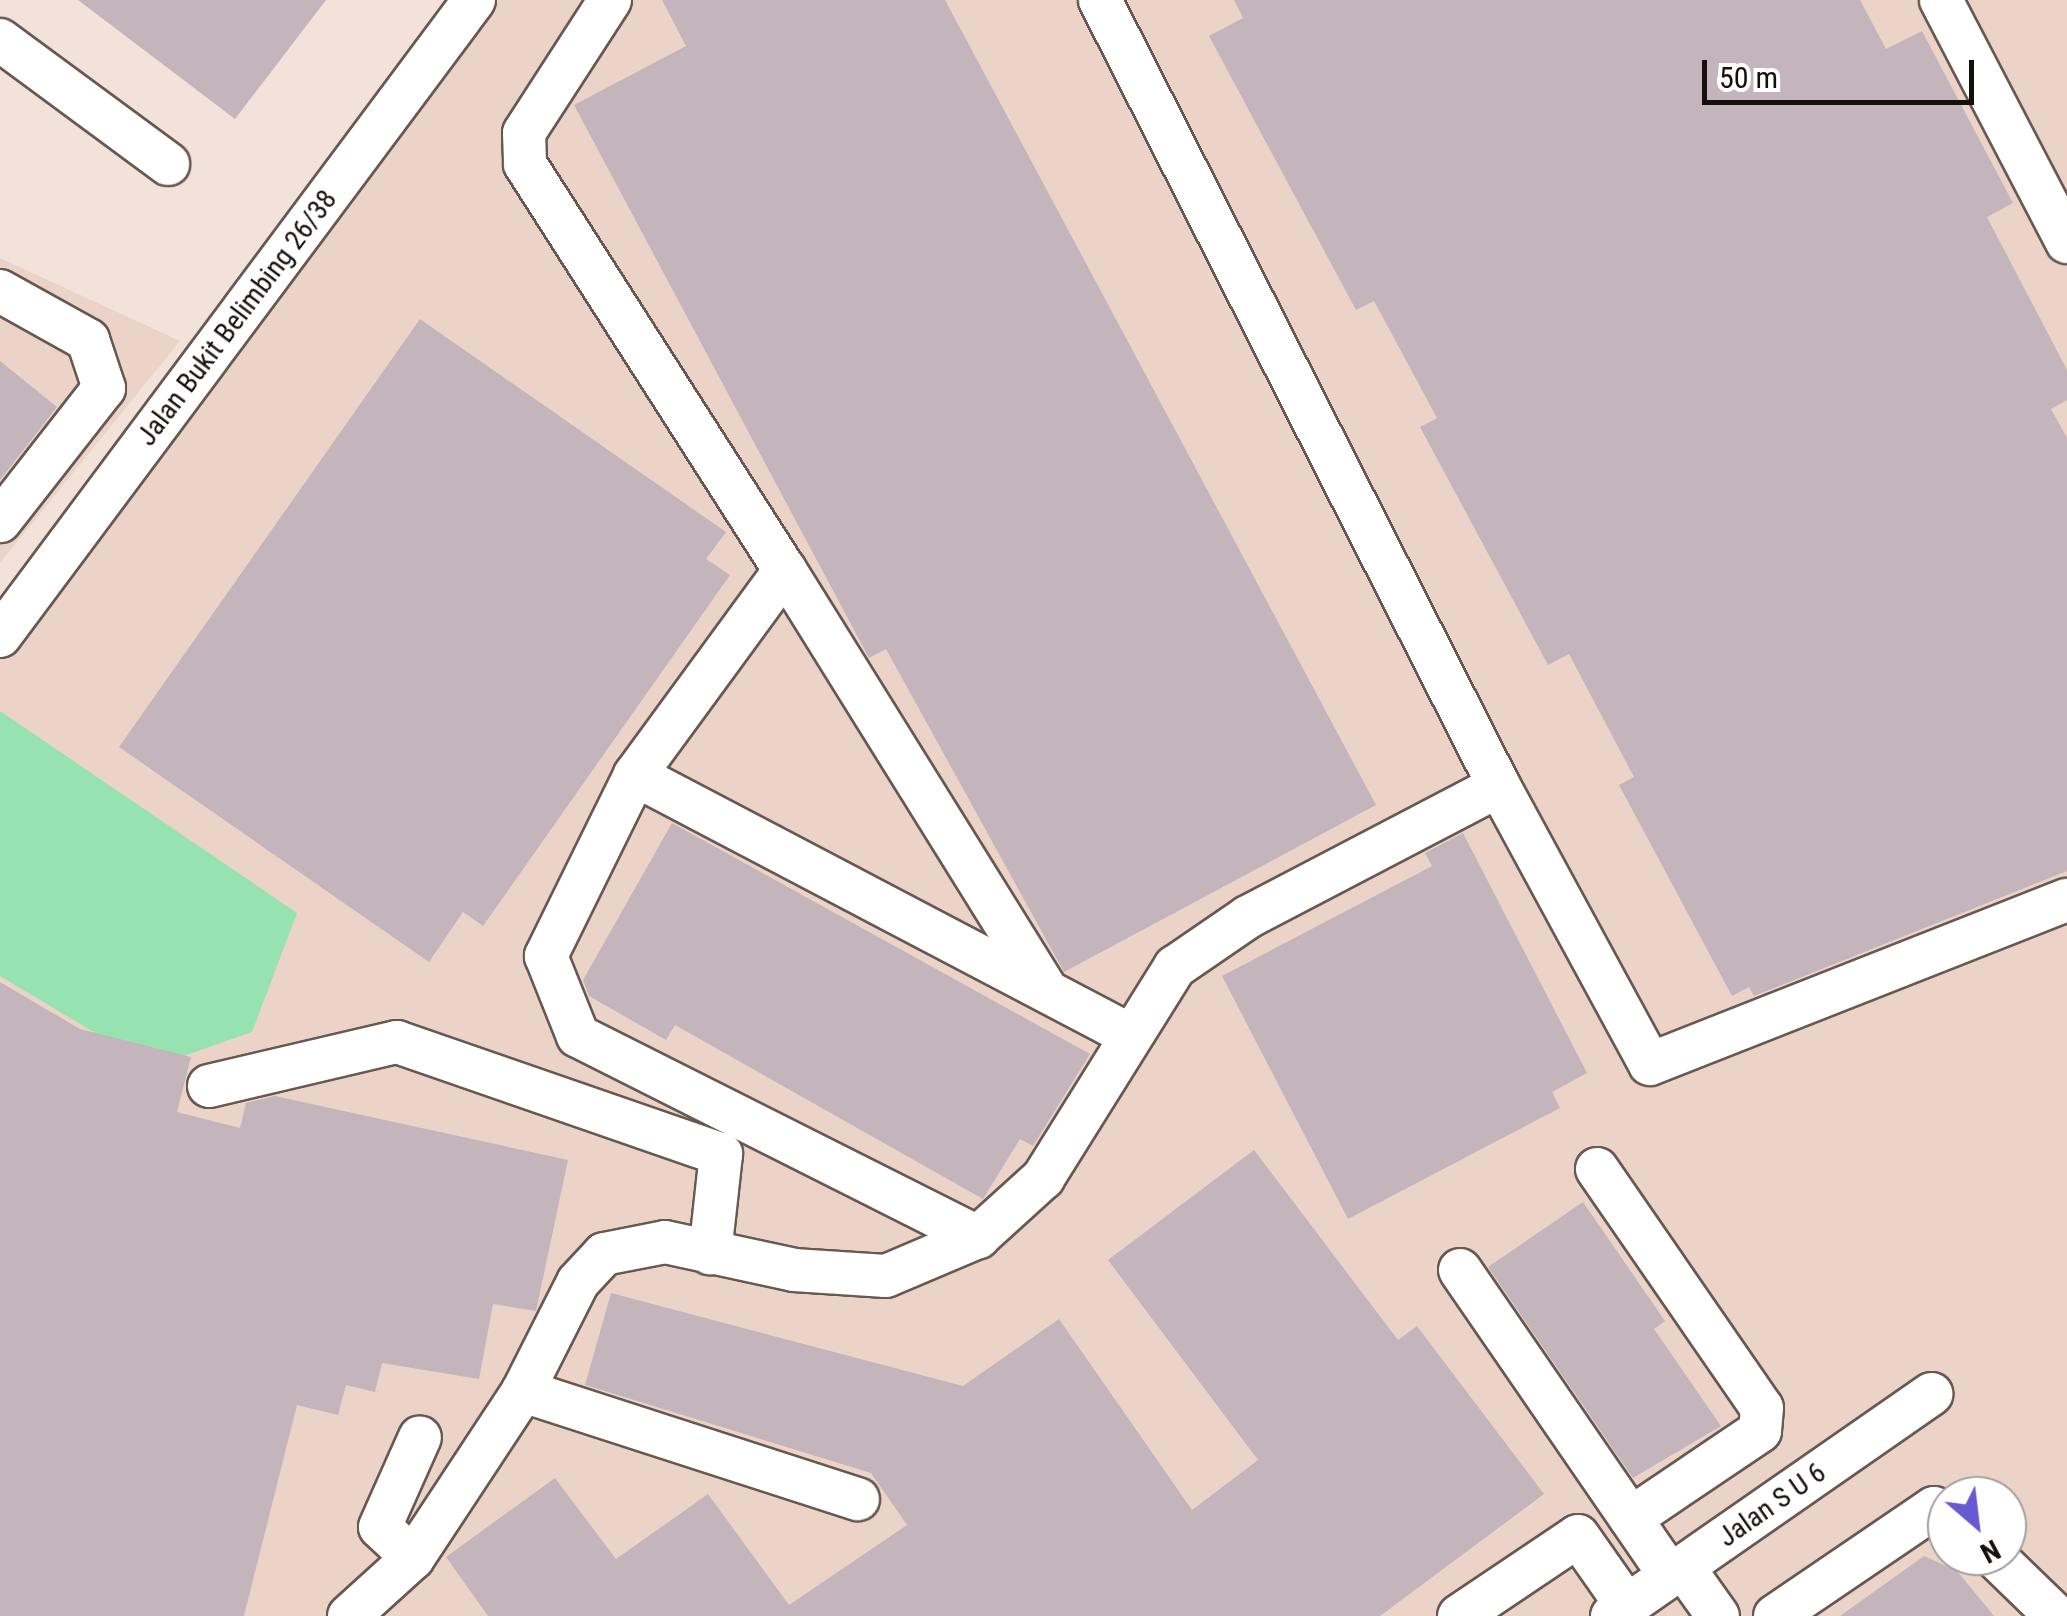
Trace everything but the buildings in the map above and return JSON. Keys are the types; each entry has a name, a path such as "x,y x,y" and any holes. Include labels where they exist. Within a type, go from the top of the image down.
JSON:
{"street":[{"name":"Jalan Bukit Belimbing 26/38","path":"0,636 474,0"},
{"path":"610,0 524,133 526,164 1047,991"},
{"path":"1100,0 1499,786 1650,1064 2067,900"},
{"path":"1940,0 2067,242"},
{"path":"0,40 168,164"},
{"path":"0,291 88,340 104,388 0,521"},
{"path":"728,1134 578,1036 546,956 635,775 785,570"},
{"path":"635,775 1128,1034"},
{"path":"349,1616 413,1558 524,1391 578,1282 604,1254 665,1242 794,1270 886,1276 978,1237 1042,1178 1128,1034 1175,968 1248,917 1499,786"},
{"path":"209,1086 397,1042 728,1134 978,1237"},
{"path":"710,1252 728,1134"},
{"path":"1597,1169 1762,1408 1760,1431 1630,1518"},
{"path":"1460,1270 1630,1518 1718,1616"},
{"path":"524,1391 858,1499"},
{"name":"Jalan S U 6","path":"1620,1611 1932,1394"},
{"path":"413,1558 380,1527 420,1438"},
{"path":"1775,1616 1927,1513"},
{"path":"1459,1616 1578,1536 1620,1611"},
{"path":"2015,1576 2056,1616"}],"shaded area":[{"path":"498,0 2067,0 2067,1616 0,1616 0,650"},
{"path":"0,258 180,341 0,563"}],"green space":[{"path":"0,711 297,913 252,1032 152,1067 0,976"}]}
